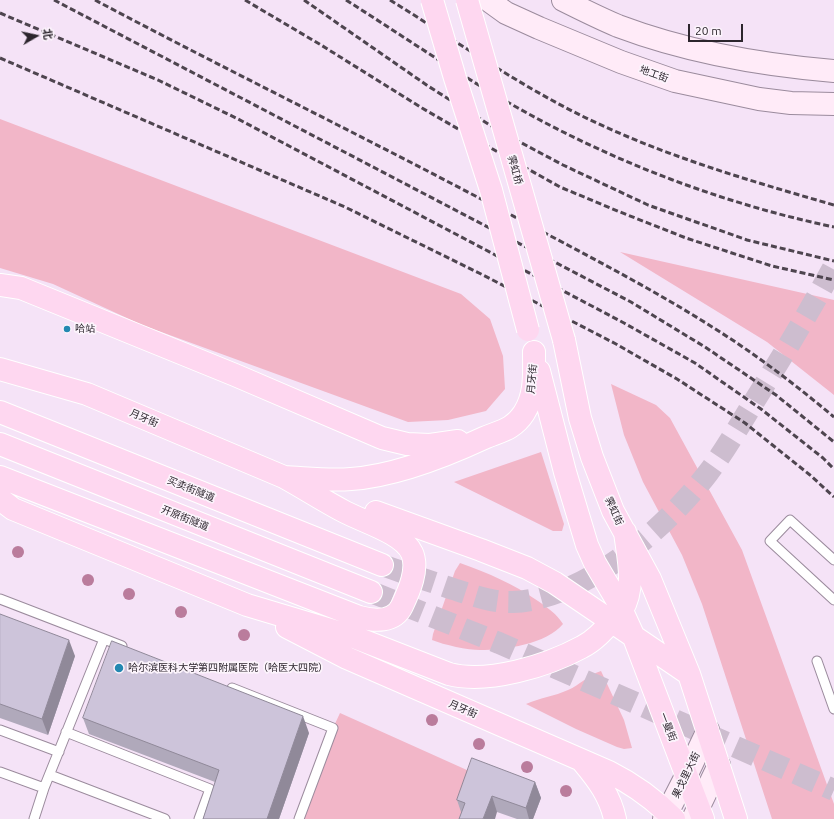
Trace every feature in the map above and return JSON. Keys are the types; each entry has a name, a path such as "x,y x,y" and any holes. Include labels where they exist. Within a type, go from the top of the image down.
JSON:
{"main road":[{"path":"432,0 491,190 563,465 587,545 617,616"},
{"name":"霁虹桥","path":"467,0 564,340"},
{"name":"地工街","path":"488,0 506,13 539,28 621,62 675,81 759,99 791,103 834,104"},
{"path":"563,0 618,26 677,45 770,65 834,71"},
{"path":"0,285 21,288 236,375 382,438 407,444 430,445 455,442 492,434"},
{"name":"霁虹街","path":"564,340 580,418 592,457 613,511 650,580 689,674"},
{"name":"月牙街","path":"284,477 351,479 384,473 424,463 451,453 492,434 505,430 514,425 529,404 533,390 534,352"},
{"name":"月牙街","path":"0,369 87,394 284,477 481,550 520,566 555,582 617,616 633,635 689,674"},
{"name":"买卖街隧道","path":"0,412 382,565"},
{"name":"开原街隧道","path":"0,444 371,592"},
{"path":"0,477 359,617 378,621 394,615 401,608 412,578 414,564 412,554 408,546 394,535 345,512 284,477"},
{"name":"月牙街","path":"4,504 247,605 347,658 628,781 652,799 668,817"},
{"name":"月牙街","path":"247,605 354,637 449,674 472,677 507,673 537,666 583,647 598,637 617,616 628,593 630,571 625,532"},
{"name":"一曼街","path":"633,635 686,776 698,815"},
{"path":"689,674 736,819"},
{"name":"果戈里大街","path":"668,817 708,730"},
{"path":"581,760 605,791 615,819"},
{"path":"698,815 719,765"}],"lane":[{"path":"834,560 790,520 770,542 834,600"},
{"path":"0,599 134,650"},
{"path":"34,819 44,788 104,639"},
{"path":"817,662 834,709"},
{"path":"222,685 334,728 299,819"},
{"path":"0,730 59,752"},
{"path":"66,732 210,789 199,819"},
{"path":"0,772 44,788"},
{"path":"50,775 165,819"}],"shaded area":[{"path":"0,119 461,294 490,319 503,356 505,389 486,411 448,420 408,422 142,325 53,284 0,268"},
{"path":"620,252 834,300 834,395 767,342"},
{"path":"611,384 656,405 670,418 742,550 834,804 834,819 772,819 702,604 682,555 643,482 624,435"},
{"path":"541,452 564,524 562,531 553,531 454,482"},
{"path":"460,563 491,575 519,589 549,609 563,624 556,631 536,641 501,649 469,649 432,640 455,571"},
{"path":"601,671 624,720 632,748 624,749 617,747 576,729 526,704 568,690"},
{"path":"340,713 478,775 471,819 299,819"}],"building":[{"path":"0,614 69,640 42,719 0,704"},
{"path":"112,641 303,716 267,819 203,819 219,770 83,718"},
{"path":"472,758 535,782 526,808 492,796 483,819 459,819 465,803 457,800"}],"tunnel":[{"path":"382,565 481,598 513,602 540,598 568,588 595,574 622,557 670,516 708,473 735,433 789,345 834,266"},
{"path":"371,592 499,643 834,790"}],"railway":[{"path":"54,0 631,302 705,347 776,395 834,442"},
{"path":"95,0 474,195 647,288 747,350 792,383 834,417"},
{"path":"245,0 422,108 560,187 686,238 772,266 834,280"},
{"path":"304,0 428,86 501,132 563,165 648,205 747,240 834,261"},
{"path":"346,0 496,95 555,128 593,147 672,180 712,194 793,218 834,227"},
{"path":"390,0 531,89 580,115 642,142 705,166 834,205"},
{"path":"0,13 158,80 238,119 624,323 695,363 761,409 823,458 834,469"},
{"path":"0,58 345,207 483,275 616,344 677,379 745,423 810,475 834,497"}],"place":[{"name":"哈站","path":"67,329"},
{"name":"哈尔滨医科大学第四附属医院（哈医大四院）","path":"119,668"}]}
